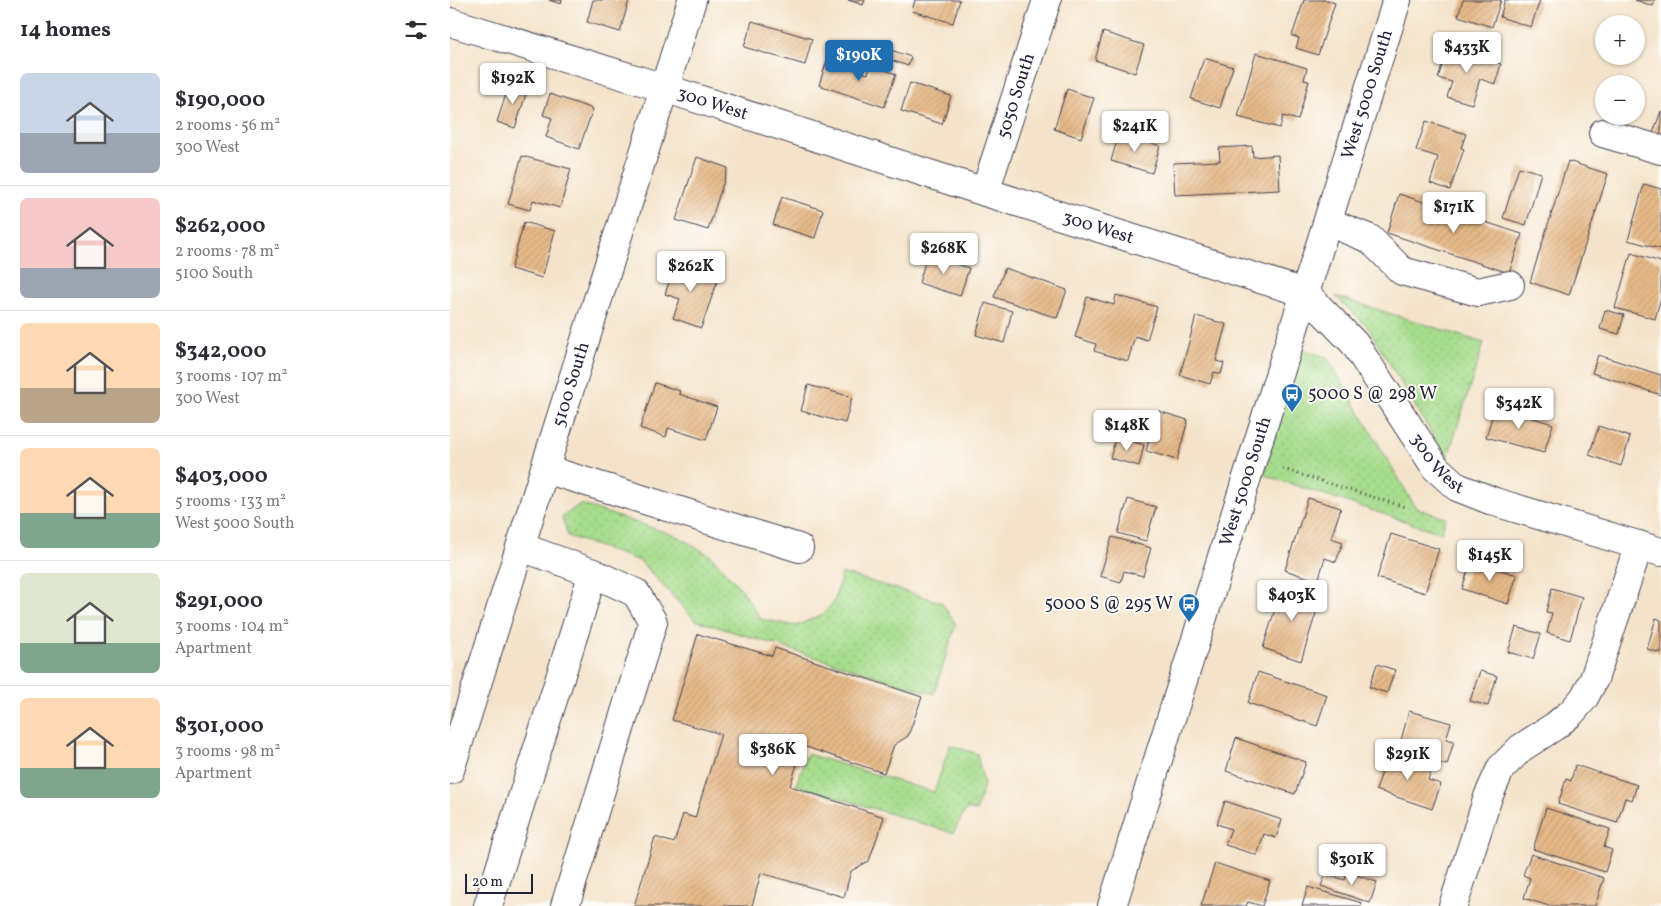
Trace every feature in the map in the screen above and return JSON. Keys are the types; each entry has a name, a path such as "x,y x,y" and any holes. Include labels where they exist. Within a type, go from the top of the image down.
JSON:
{"main road":[{"name":"5100 South","path":"450,770 692,0"},
{"name":"5050 South","path":"985,192 1047,0"},
{"name":"West 5000 South","path":"1112,906 1397,0"},
{"name":"300 West","path":"450,22 664,88 1305,293 1354,343 1436,468 1458,487 1495,502 1655,546"},
{"path":"1604,133 1661,150"},
{"path":"1328,222 1370,239 1402,271 1478,292 1510,286"},
{"path":"545,469 799,548"},
{"path":"1453,906 1488,797 1501,768 1521,748 1571,713 1584,698 1655,546"},
{"path":"520,547 593,573 636,593 653,622 565,906"},
{"path":"488,906 593,573"}],"path":[{"path":"1283,469 1405,507"}],"green space":[{"path":"1335,296 1484,343 1447,459 1367,326"},
{"path":"1300,349 1327,357 1416,508 1446,518 1441,533 1264,475"},
{"path":"580,504 677,536 711,556 742,590 761,619 796,626 823,614 834,602 842,573 941,602 956,624 934,694 695,620 640,561 568,536 562,517"},
{"path":"950,745 977,754 984,785 976,811 967,809 953,833 796,785 807,754 934,792"}],"building":[{"path":"549,0 562,0 561,4"},
{"path":"593,0 629,0 620,32 587,22"},
{"path":"848,0 865,0 863,5"},
{"path":"915,0 960,0 953,23 912,11"},
{"path":"1304,0 1327,0 1335,3 1318,55 1296,48 1299,38 1292,36"},
{"path":"1463,0 1501,0 1492,27 1458,16"},
{"path":"1505,0 1540,0 1531,27 1500,17"},
{"path":"1635,0 1655,0 1653,6"},
{"path":"752,21 812,39 805,65 744,47"},
{"path":"1103,32 1144,45 1135,73 1095,60"},
{"path":"877,45 911,57 908,66 874,54"},
{"path":"1448,47 1501,64 1495,84 1480,79 1472,104 1447,97 1452,82 1438,78"},
{"path":"1256,53 1307,68 1304,80 1309,81 1298,120 1283,116 1280,128 1238,117"},
{"path":"1204,58 1233,67 1220,108 1191,99"},
{"path":"827,60 868,74 871,65 896,74 884,107 819,85"},
{"path":"510,82 528,88 515,128 497,122"},
{"path":"910,83 951,96 942,124 901,111"},
{"path":"1067,89 1094,98 1081,138 1054,129"},
{"path":"550,94 593,109 579,149 546,137 552,118 543,115"},
{"path":"1661,111 1661,136 1653,133"},
{"path":"1426,121 1466,134 1461,148 1464,149 1450,190 1430,183 1438,157 1416,150"},
{"path":"1119,133 1160,146 1152,173 1111,161"},
{"path":"1252,146 1253,157 1278,155 1280,190 1175,195 1173,163 1220,161 1219,148"},
{"path":"522,156 571,169 560,208 533,200 530,210 508,204"},
{"path":"697,157 728,168 708,230 676,220"},
{"path":"1568,161 1608,174 1569,295 1530,282"},
{"path":"1519,167 1541,173 1526,225 1503,218"},
{"path":"1644,184 1661,189 1661,249 1628,240"},
{"path":"1399,194 1522,234 1509,273 1387,233"},
{"path":"782,197 823,210 815,238 773,225"},
{"path":"524,222 555,231 542,278 511,269"},
{"path":"1631,253 1661,262 1661,297 1655,319 1615,308"},
{"path":"927,255 969,268 960,296 919,283"},
{"path":"677,259 691,264 690,270 718,279 701,328 673,318 680,299 665,294"},
{"path":"1005,268 1067,290 1057,318 994,297"},
{"path":"1116,295 1157,307 1147,340 1135,336 1128,361 1094,351 1096,344 1075,337 1087,297 1114,305"},
{"path":"985,303 1012,311 1004,343 976,335"},
{"path":"1605,310 1624,315 1619,334 1600,329"},
{"path":"1196,316 1226,324 1216,361 1224,363 1221,374 1214,372 1210,384 1180,375"},
{"path":"1598,355 1661,375 1661,395 1592,373"},
{"path":"655,383 680,391 679,394 717,407 706,440 668,428 666,437 640,428"},
{"path":"808,385 852,397 845,423 801,411"},
{"path":"1495,407 1553,424 1544,453 1486,437"},
{"path":"1158,411 1188,420 1177,460 1146,451"},
{"path":"1599,426 1630,437 1621,466 1589,455"},
{"path":"1116,437 1144,445 1139,466 1110,458"},
{"path":"1308,498 1341,508 1331,538 1343,542 1336,562 1325,558 1318,581 1285,570"},
{"path":"1128,499 1156,507 1146,541 1118,533"},
{"path":"1391,534 1439,549 1425,593 1377,578"},
{"path":"1112,537 1151,548 1143,576 1124,571 1121,582 1100,576"},
{"path":"1471,561 1517,575 1508,604 1462,589"},
{"path":"1283,584 1321,597 1301,661 1263,648"},
{"path":"1552,588 1582,597 1570,640 1547,633 1552,613 1546,612"},
{"path":"1656,618 1661,620 1661,653 1647,649"},
{"path":"1516,627 1541,634 1533,659 1508,652"},
{"path":"698,634 772,656 775,648 922,697 908,736 894,745 884,773 803,746 790,786 884,817 869,861 851,871 844,897 761,873 752,906 634,906 655,837 674,843 683,814 695,818 721,734 672,720"},
{"path":"1377,664 1395,670 1387,693 1369,687"},
{"path":"1480,671 1497,676 1488,706 1470,701"},
{"path":"1258,672 1327,695 1317,726 1248,703"},
{"path":"1409,711 1451,723 1446,739 1454,741 1447,765 1398,751"},
{"path":"1236,738 1306,762 1295,794 1226,771"},
{"path":"1389,752 1432,767 1428,780 1441,784 1432,809 1376,790"},
{"path":"1575,765 1637,785 1632,800 1625,798 1617,823 1558,804 1566,779 1571,781"},
{"path":"1225,801 1282,820 1276,838 1264,834 1257,855 1225,845 1231,829 1217,824"},
{"path":"1546,808 1610,829 1604,847 1612,850 1605,872 1533,849"},
{"path":"1531,854 1604,878 1595,906 1549,906 1524,898 1530,878 1523,875"},
{"path":"1215,863 1270,881 1262,906 1248,902 1246,906 1201,906"},
{"path":"1347,872 1377,882 1370,903 1321,886 1326,874 1345,880"},
{"path":"1308,887 1362,903 1361,906 1302,906"}],"place":[{"name":"5000 S @ 298 W","path":"1292,413"},
{"name":"5000 S @ 295 W","path":"1189,623"}]}
